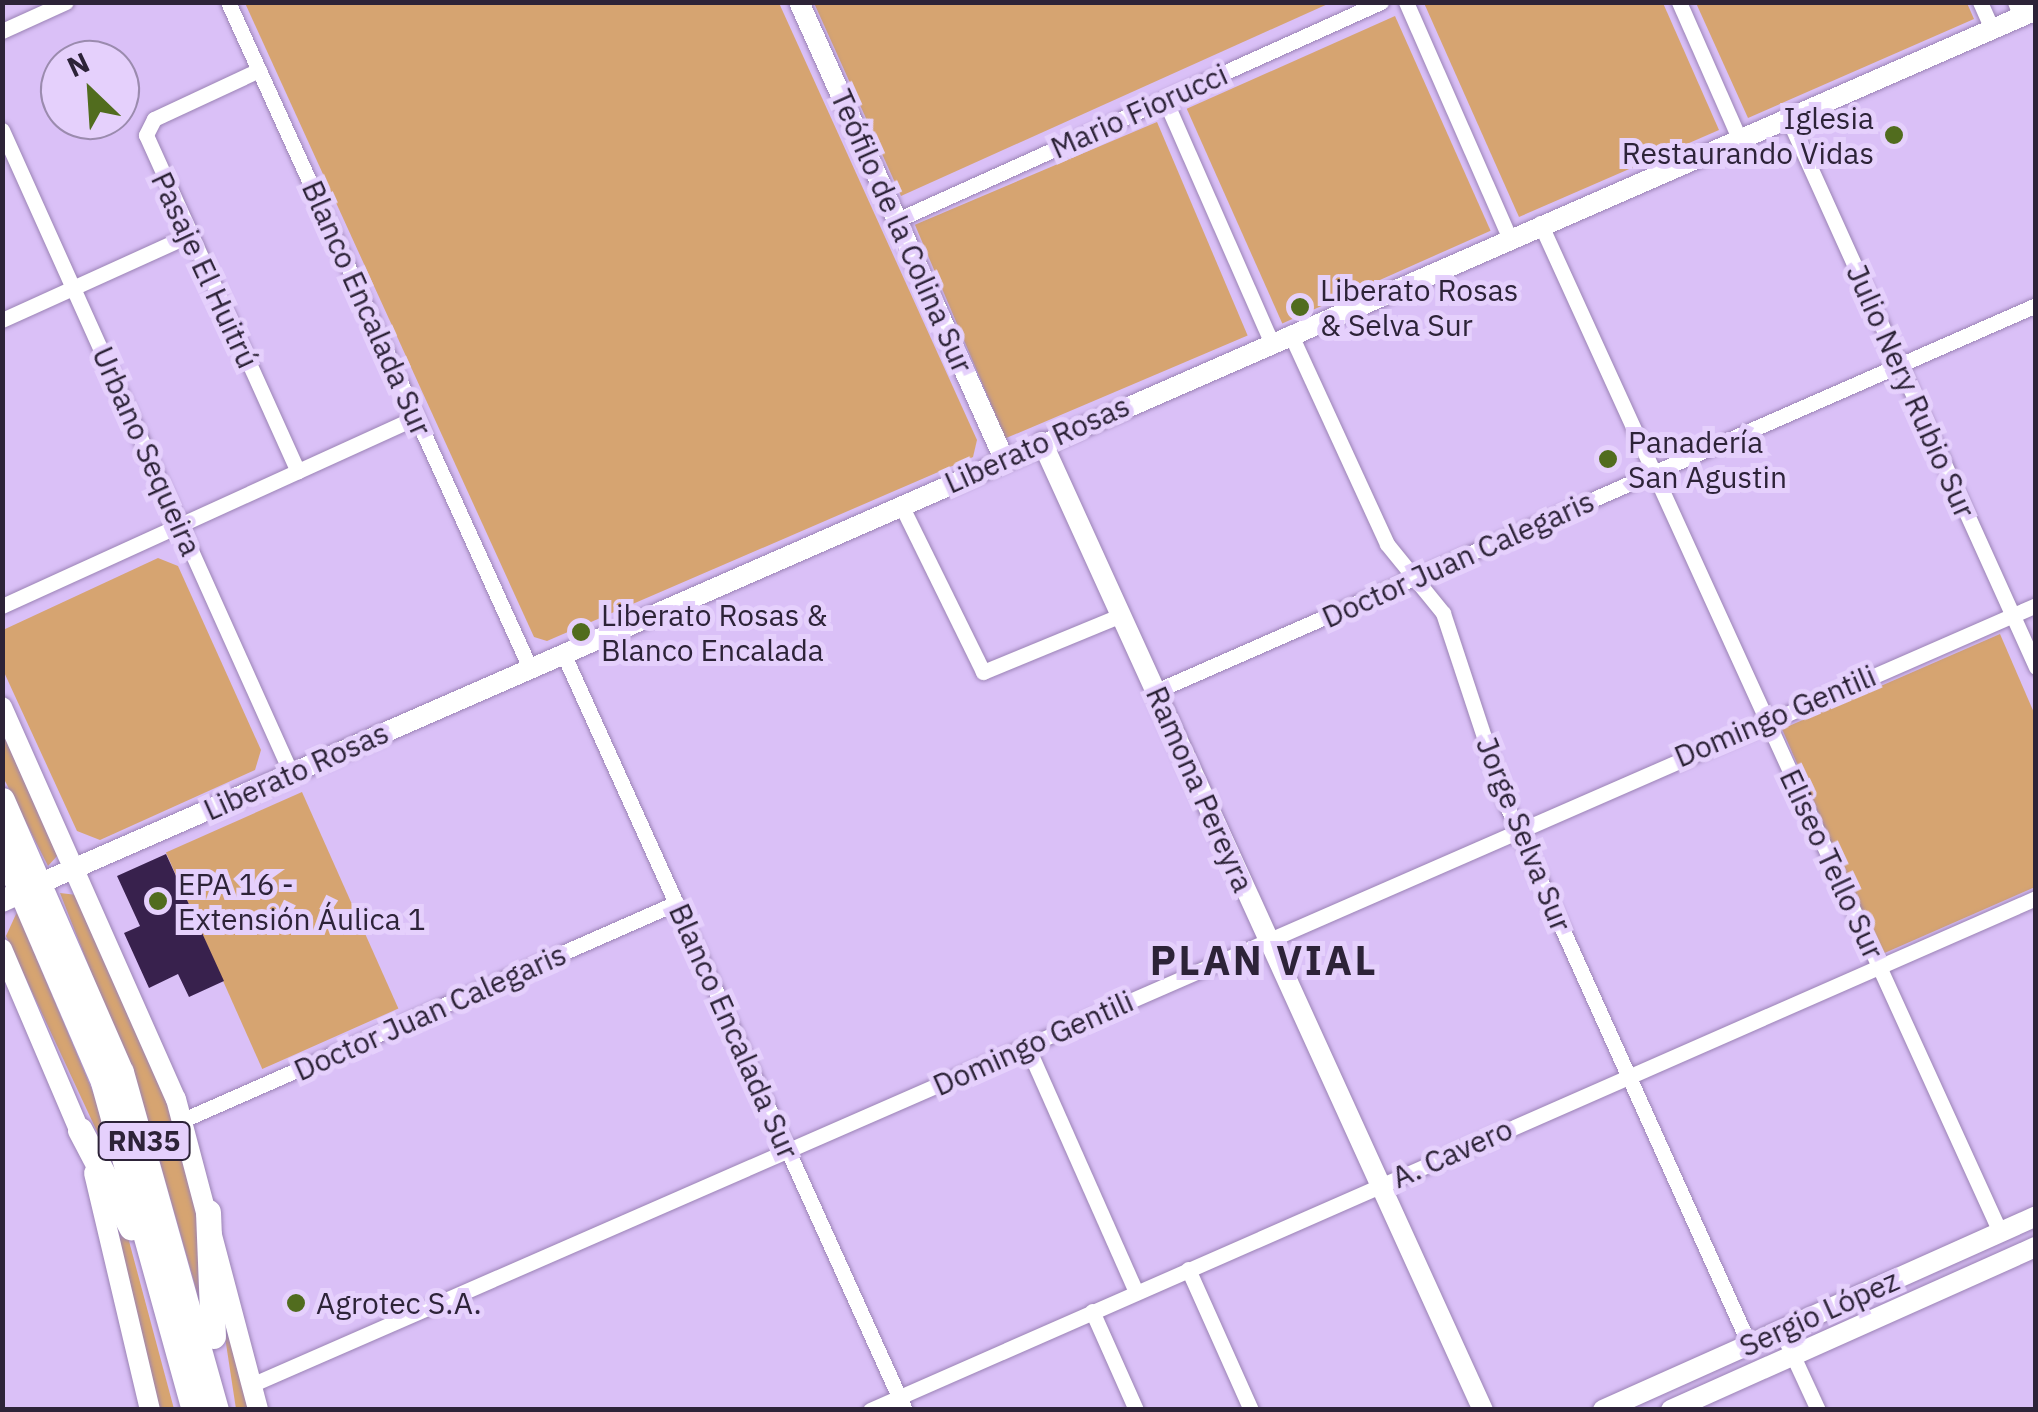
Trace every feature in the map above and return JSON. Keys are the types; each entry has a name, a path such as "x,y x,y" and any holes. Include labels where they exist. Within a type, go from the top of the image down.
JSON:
{"highway":[{"name":"RN35","path":"2,800 22,892 122,1072 216,1410"},
{"name":"RN35","path":"2,848 114,1117 194,1410"},
{"path":"80,1130 124,1204 182,1410"},
{"path":"208,1212 211,1328 229,1410"}],"street":[{"path":"2,32 66,2"},
{"name":"Blanco Encalada Sur","path":"228,2 530,668"},
{"name":"Teófilo de la Colina Sur","path":"799,2 1004,459"},
{"name":"Mario Fiorucci","path":"897,220 1381,2"},
{"path":"1406,2 1508,237"},
{"path":"1679,2 1738,136"},
{"path":"1980,2 1992,29"},
{"name":"Liberato Rosas","path":"22,892 1738,136 1992,29 2024,10"},
{"name":"Pasaje El Huitrú","path":"259,70 148,126 189,235 298,471"},
{"name":"Jorge Selva Sur","path":"1165,100 1280,337 1387,544 1444,613 1516,827 1749,1344"},
{"name":"Julio Nery Rubio Sur","path":"1787,116 2036,667"},
{"name":"Urbano Sequeira","path":"2,130 291,773"},
{"name":"Eliseo Tello Sur","path":"1540,223 2000,1232"},
{"path":"2,320 189,235"},
{"name":"Doctor Juan Calegaris","path":"1156,692 2036,305"},
{"path":"2,606 416,417"},
{"name":"Ramona Pereyra","path":"1042,442 1482,1410"},
{"path":"901,504 983,672 1121,615"},
{"name":"Domingo Gentili","path":"252,1385 1269,940 1516,827 2036,605"},
{"name":"Blanco Encalada Sur","path":"563,653 902,1403"},
{"path":"2,707 76,868 183,1120 260,1410"},
{"name":"A. Cavero","path":"870,1410 902,1403 1092,1311 2036,898"},
{"name":"Doctor Juan Calegaris","path":"183,1120 676,903"},
{"path":"2,949 80,1130 150,1410"},
{"path":"1026,1046 1136,1292"},
{"name":"Sergio López","path":"1603,1410 2036,1216"},
{"name":"Sergio López","path":"1671,1410 2036,1247"},
{"path":"1188,1269 1251,1410"},
{"path":"1092,1311 1136,1410"},
{"path":"1781,1330 1818,1410"}],"shaded area":[{"path":"245,3 779,3 977,440 973,457 547,641 534,637"},
{"path":"814,3 1330,3 901,196"},
{"path":"1424,3 1663,3 1719,130 1519,217"},
{"path":"1696,3 1967,3 1974,19 1748,118"},
{"path":"1395,16 1491,231 1282,323 1187,109"},
{"path":"1157,122 1248,336 1006,438 915,225"},
{"path":"158,558 178,566 261,750 255,770 100,840 77,831 3,670 3,630"},
{"path":"2000,634 2035,715 2035,887 1880,955 1782,729"},
{"path":"2,732 58,855 48,866 3,777"},
{"path":"302,792 398,1009 262,1069 166,853"},
{"path":"60,893 77,895 161,1082 197,1198 199,1299 144,1107"},
{"path":"17,912 106,1123 120,1181 6,936"},
{"path":"107,1190 129,1241 174,1409 159,1409"},
{"path":"218,1291 248,1409 236,1409"}],"building":[{"name":"EPA 16 - Extensión Áulica 1","path":"166,854 224,981 189,997 178,974 149,988 124,933 140,926 117,876"}],"place":[{"name":"Iglesia Restaurando Vidas","path":"1894,135"},
{"name":"Liberato Rosas & Selva Sur","path":"1300,307"},
{"name":"Panadería San Agustin","path":"1608,459"},
{"name":"Liberato Rosas & Blanco Encalada","path":"581,632"},
{"name":"EPA 16 - Extensión Áulica 1","path":"158,901"},
{"name":"Agrotec S.A.","path":"296,1303"}],"district":[{"name":"PLAN VIAL","path":"1264,960"}]}
